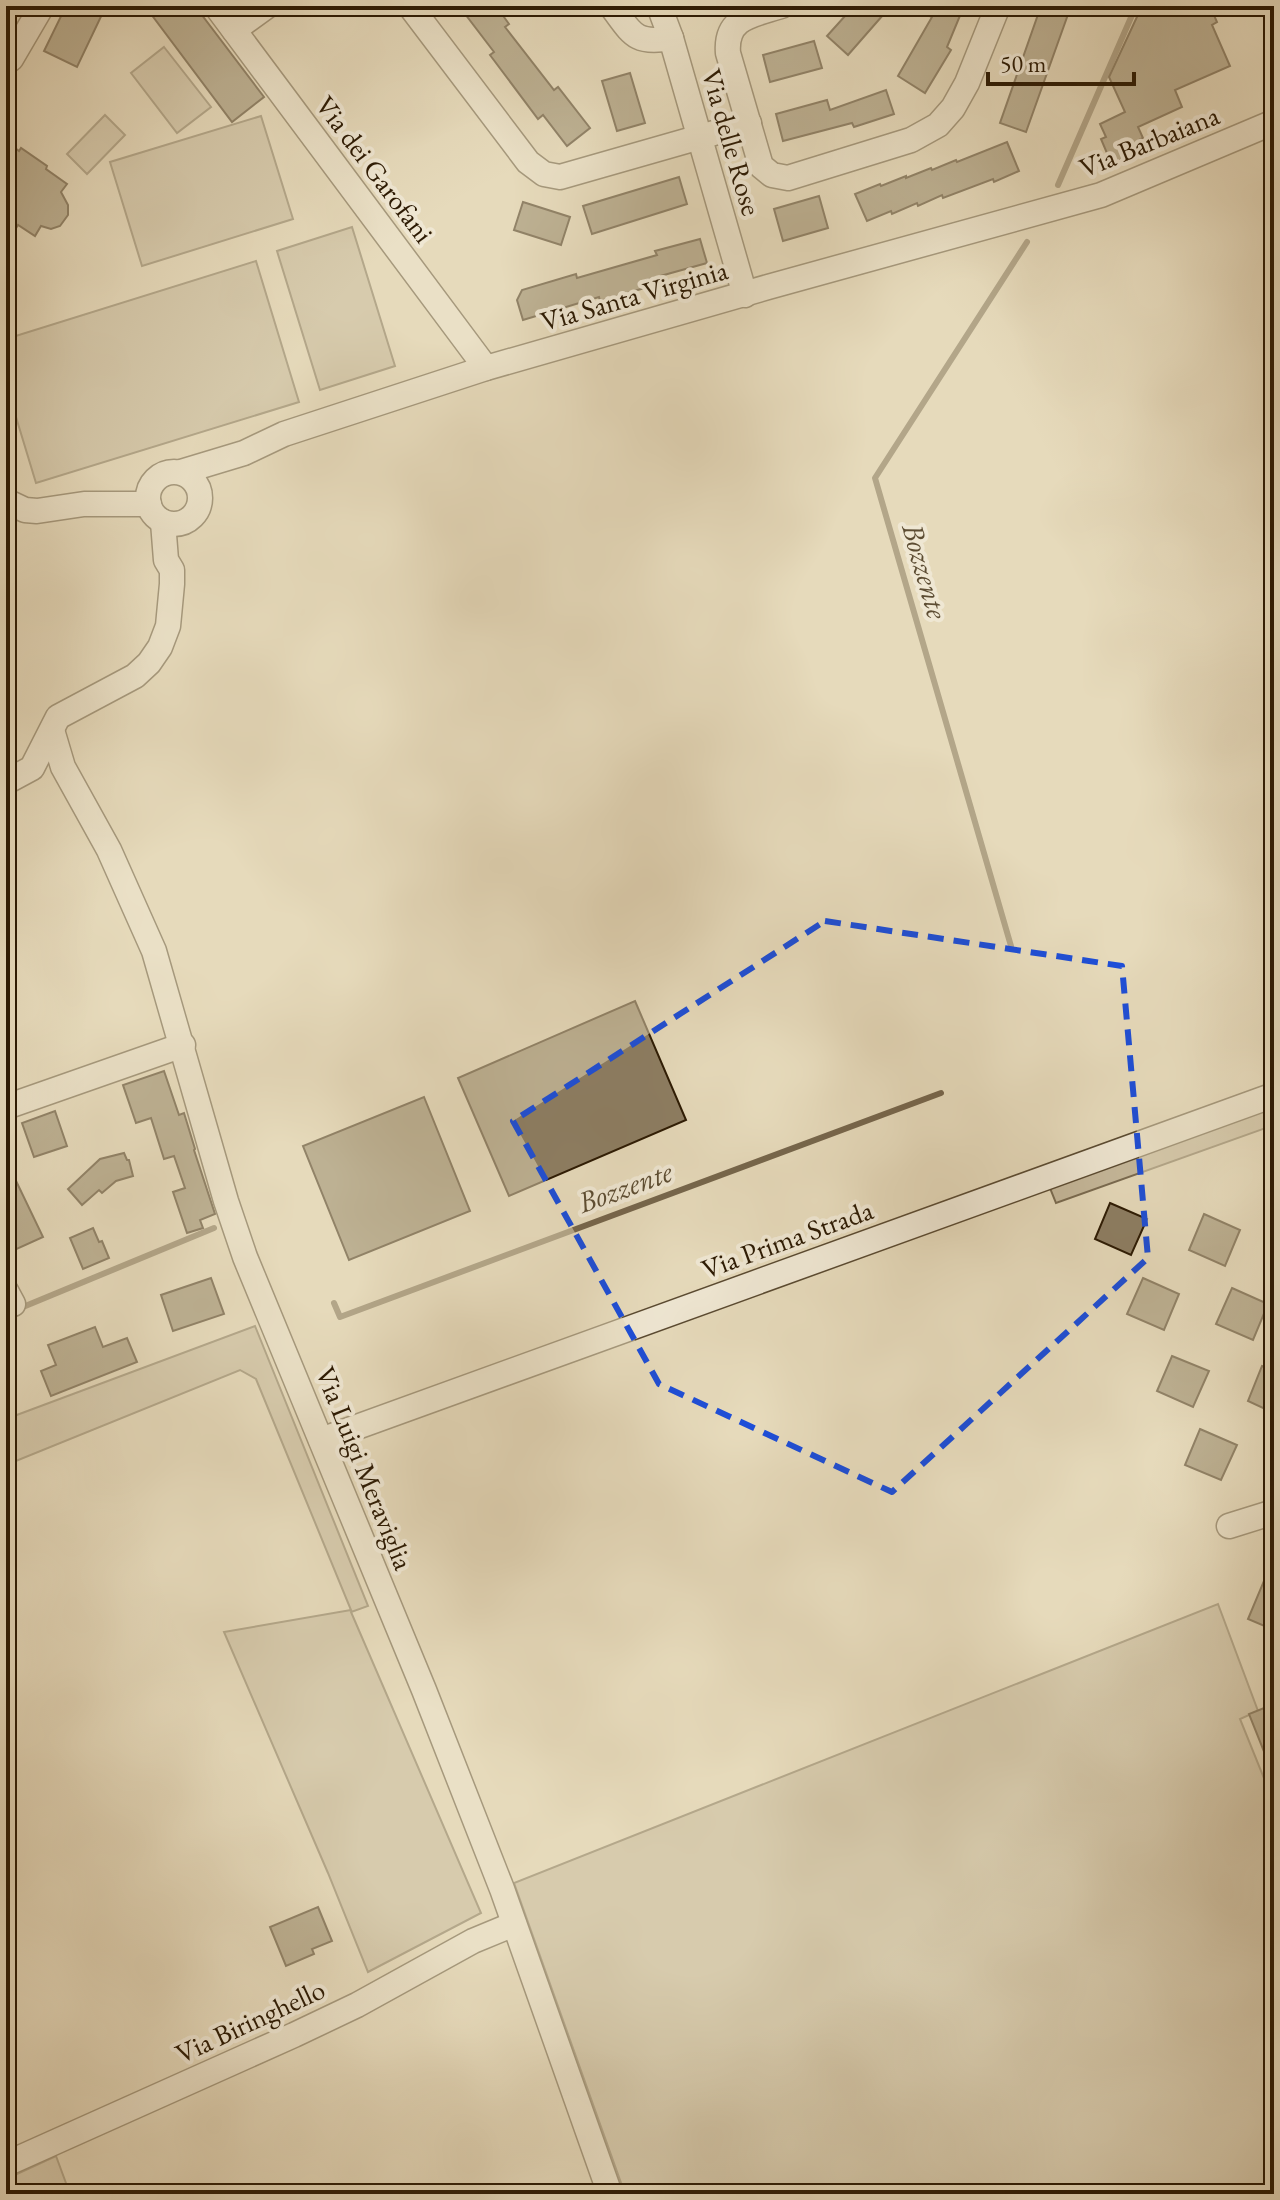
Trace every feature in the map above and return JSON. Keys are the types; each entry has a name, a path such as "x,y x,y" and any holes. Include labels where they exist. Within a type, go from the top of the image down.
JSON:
{"street":[{"path":"6,62 11,59 42,6"},
{"name":"Via dei Garofani","path":"216,6 486,368"},
{"path":"234,30 267,6"},
{"path":"410,6 528,162 544,174 560,177 749,123"},
{"path":"611,6 633,35 652,41 671,38"},
{"name":"Via delle Rose","path":"659,6 745,295"},
{"path":"781,6 742,19 732,28 727,40 728,53 761,166 772,175 788,178 911,140 938,125 953,108 967,83 998,6"},
{"name":"Via Barbaiana","path":"1045,211 1101,195 1274,122"},
{"name":"Via Santa Virginia","path":"181,472 244,453 284,434 486,368 1045,211"},
{"name":"Via Santa Virginia","path":"201,499 244,453"},
{"path":"6,501 25,510 84,504 167,516 195,515 201,499 194,480 181,472 167,472 155,479 148,493 167,516 180,561 172,570 168,626 160,647 135,676 58,717 32,768"},
{"name":"Via Luigi Meraviglia","path":"52,730 63,767 109,850 154,951 245,1257 424,1690 502,1889 610,2194"},
{"path":"6,782 32,768 63,767"},
{"path":"6,1106 183,1045"},
{"name":"Via Prima Strada","path":"321,1440 1274,1095"},
{"path":"1229,1526 1274,1512"},
{"name":"Via Biringhello","path":"6,2164 294,2035 357,2005 473,1941 514,1924"}],"highlighted area":[{"path":"825,921 1122,966 1148,1258 892,1492 659,1384 513,1121"}],"shaded area":[{"path":"164,47 211,107 177,133 131,73"},
{"path":"105,115 125,135 87,174 67,154"},
{"path":"261,116 293,219 142,266 110,162"},
{"path":"352,227 395,366 320,390 277,251"},
{"path":"256,261 299,402 36,483 6,384 6,339"},
{"path":"1274,1105 1274,1125 1056,1203 1050,1188"},
{"path":"255,1326 368,1606 351,1612 481,1913 368,1972 224,1632 351,1610 256,1379 240,1370 6,1465 6,1419"},
{"path":"1218,1604 1258,1711 1240,1719 1274,1803 1274,2194 625,2194 514,1883"},
{"path":"56,2156 70,2194 6,2194 6,2179"}],"building":[{"path":"66,6 106,6 77,67 44,51"},
{"path":"145,6 195,6 264,97 232,122"},
{"path":"459,6 496,6 509,24 505,27 554,90 558,87 590,128 567,146 543,115 538,119 490,55 494,52"},
{"path":"854,6 873,6 883,15 848,55 827,36"},
{"path":"906,6 964,6 947,47 951,50 925,93 898,76 932,17"},
{"path":"1041,6 1071,6 1026,132 1000,123"},
{"path":"1142,6 1210,6 1217,22 1212,25 1230,66 1175,90 1182,107 1138,127 1143,138 1139,140 1145,153 1120,161 1109,158 1101,139 1106,137 1100,124 1125,112 1109,77"},
{"path":"814,41 822,68 770,82 763,55"},
{"path":"630,73 645,123 617,131 602,81"},
{"path":"886,90 894,114 854,127 852,123 783,141 776,114 827,100 830,110"},
{"path":"6,141 47,166 46,169 67,184 61,192 68,205 68,215 60,226 51,229 41,226 35,236 18,225 6,244"},
{"path":"1007,142 1019,171 994,182 993,179 867,221 855,194 957,162"},
{"path":"679,177 687,204 592,234 583,206"},
{"path":"819,196 828,228 783,241 774,209"},
{"path":"523,202 570,217 561,245 514,230"},
{"path":"700,239 707,263 646,280 648,287 600,301 599,297 523,320 517,300 522,290 576,274 577,278"},
{"path":"635,1001 686,1120 509,1196 458,1078"},
{"path":"164,1071 179,1115 184,1113 215,1214 200,1220 203,1228 187,1233 173,1192 185,1188 174,1156 164,1159 151,1118 136,1123 123,1085"},
{"path":"424,1097 470,1211 349,1260 303,1146"},
{"path":"55,1111 67,1146 34,1157 22,1123"},
{"path":"124,1153 133,1176 116,1181 102,1193 99,1190 82,1205 68,1189 100,1159"},
{"path":"6,1160 43,1237 10,1252 6,1243"},
{"path":"1110,1203 1147,1219 1131,1255 1095,1239"},
{"path":"1204,1214 1240,1230 1225,1266 1189,1250"},
{"path":"93,1228 109,1258 83,1269 70,1238"},
{"path":"211,1278 224,1314 173,1331 161,1295"},
{"path":"1143,1278 1179,1294 1164,1330 1127,1314"},
{"path":"1232,1288 1268,1304 1253,1340 1216,1324"},
{"path":"95,1327 103,1347 127,1338 137,1362 51,1396 41,1371 56,1365 48,1345"},
{"path":"1172,1356 1209,1371 1193,1407 1157,1391"},
{"path":"1262,1366 1274,1370 1274,1413 1248,1401"},
{"path":"1200,1429 1237,1445 1221,1480 1185,1465"},
{"path":"1274,1557 1274,1630 1248,1619"},
{"path":"1274,1704 1274,1774 1273,1774 1249,1714"},
{"path":"318,1907 332,1941 312,1949 314,1954 286,1966 270,1927"}],"waterway":[{"name":"Bozzente","path":"1058,185 1136,6"},
{"name":"Bozzente","path":"1011,946 875,478 1027,242"},
{"name":"Bozzente","path":"334,1303 340,1317 941,1093"},
{"name":"Bozzente","path":"6,1314 214,1228"}]}
